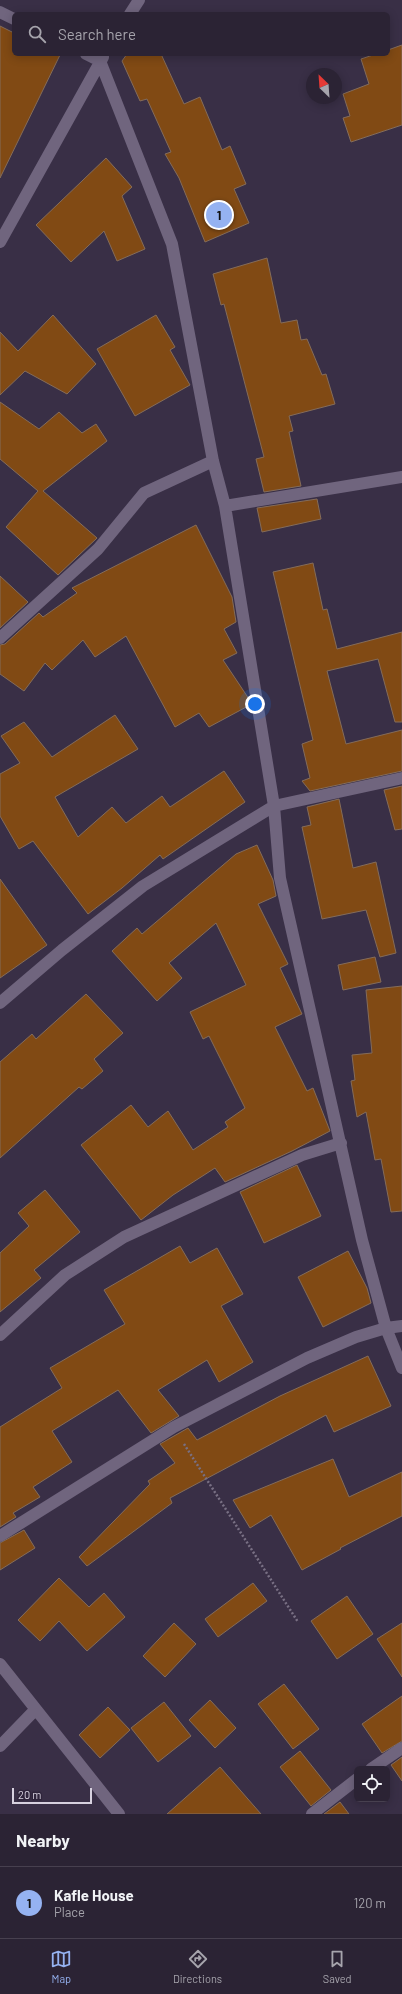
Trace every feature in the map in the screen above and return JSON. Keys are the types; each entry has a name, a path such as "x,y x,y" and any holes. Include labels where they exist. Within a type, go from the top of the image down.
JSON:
{"street":[{"path":"131,12 139,0"},
{"path":"0,12 12,18"},
{"path":"0,242 102,57"},
{"path":"102,57 172,244 213,461 226,506 274,806 280,878 362,1240 386,1328 402,1368"},
{"path":"0,638 98,549 144,493 213,461"},
{"path":"226,506 402,477"},
{"path":"0,1003 62,950 143,886 274,806 402,778"},
{"path":"0,1335 65,1275 124,1236 302,1155 341,1143"},
{"path":"0,1536 174,1427 306,1358 356,1337 386,1328 402,1326"},
{"path":"0,1664 119,1814"},
{"path":"0,1746 35,1710"},
{"path":"375,1766 402,1748"},
{"path":"312,1814 354,1781"}],"path":[{"path":"174,1427 223,1507 298,1622"}],"building":[{"path":"0,26 12,32 12,56 60,56 0,178"},
{"path":"402,45 402,125 351,142 343,118 350,116 343,94 369,84 361,59 370,56 390,56 390,49"},
{"path":"126,56 162,56 184,104 200,97 222,150 230,146 246,184 234,189 249,223 205,242 179,178 165,154 171,152 147,99 140,101 122,61"},
{"path":"106,158 132,187 122,196 145,249 117,261 104,231 71,262 36,225"},
{"path":"267,258 281,323 297,320 301,340 307,339 322,375 326,374 335,404 289,416 293,431 289,432 301,486 264,492 256,459 264,457 224,304 221,305 213,274"},
{"path":"53,315 96,364 67,394 25,371 0,395 0,332 18,351"},
{"path":"156,315 175,347 170,350 190,385 135,416 97,349"},
{"path":"0,402 39,429 59,412 82,433 96,424 107,441 43,491 97,538 58,575 6,527 38,491 0,459"},
{"path":"317,499 321,519 262,532 257,508"},
{"path":"196,525 232,597 236,622 224,629 237,653 223,660 249,699 250,705 209,727 199,713 175,727 126,636 95,657 83,640 52,670 45,663 24,691 0,674 0,645 5,644 39,613 43,617 77,593 72,588"},
{"path":"313,563 323,610 327,609 337,649 402,632 402,722 395,722 378,659 327,671 346,744 402,730 402,771 310,791 302,781 310,778 302,744 313,740 273,572"},
{"path":"0,576 28,602 0,628"},
{"path":"115,715 138,749 55,797 78,837 112,807 126,823 162,796 170,807 224,771 245,802 163,859 160,855 122,888 88,914 33,841 19,849 0,816 0,774 20,763 1,736 24,722 52,757"},
{"path":"402,786 402,829 395,830 384,790"},
{"path":"339,799 353,868 376,862 396,953 380,957 366,910 322,919 302,827 311,825 307,807"},
{"path":"257,845 273,880 276,896 258,904 288,964 280,968 302,1014 275,1027 307,1091 313,1088 330,1131 292,1151 225,1182 215,1168 173,1195 141,1220 81,1145 131,1105 148,1127 168,1111 193,1150 228,1127 225,1122 245,1108 209,1036 203,1039 190,1012 246,985 216,923 169,963 182,978 157,1001 112,951 137,928 142,934 236,854"},
{"path":"0,879 47,945 0,978"},
{"path":"375,957 381,982 343,990 338,965"},
{"path":"402,986 402,1211 391,1212 381,1159 375,1160 366,1112 357,1117 351,1081 355,1080 352,1055 372,1053 366,990"},
{"path":"86,994 123,1033 94,1059 103,1071 82,1089 79,1087 0,1158 0,1062 32,1034 36,1039"},
{"path":"297,1165 321,1216 264,1243 240,1192"},
{"path":"45,1190 80,1232 34,1270 41,1278 0,1312 0,1253 29,1226 18,1213"},
{"path":"180,1246 190,1263 217,1248 243,1294 221,1306 253,1362 219,1382 207,1360 158,1390 179,1416 151,1433 118,1390 52,1431 72,1462 33,1487 40,1497 13,1513 16,1517 0,1527 0,1427 62,1388 50,1368 125,1324 104,1290"},
{"path":"348,1251 367,1288 371,1303 323,1327 298,1277"},
{"path":"368,1356 391,1406 334,1432 326,1415 170,1498 172,1503 87,1566 79,1557 150,1484 148,1481 175,1463 160,1444 188,1428 197,1440 280,1396"},
{"path":"333,1459 349,1497 402,1472 402,1516 340,1548 341,1549 302,1570 271,1515 250,1528 233,1500"},
{"path":"24,1530 35,1548 0,1570 0,1543"},
{"path":"59,1578 89,1607 104,1593 125,1617 87,1651 59,1621 40,1641 18,1620"},
{"path":"253,1583 267,1601 218,1637 205,1619"},
{"path":"347,1596 373,1634 337,1659 311,1621"},
{"path":"174,1623 196,1644 165,1677 143,1656"},
{"path":"402,1623 402,1677 377,1639"},
{"path":"284,1684 319,1729 293,1749 258,1704"},
{"path":"402,1696 402,1741 382,1753 362,1724"},
{"path":"210,1700 236,1728 215,1748 189,1720"},
{"path":"164,1702 191,1736 158,1762 131,1728"},
{"path":"108,1707 130,1730 100,1758 79,1735"},
{"path":"300,1751 331,1790 311,1806 280,1767"},
{"path":"402,1757 402,1781 391,1765"},
{"path":"220,1767 261,1814 167,1814"},
{"path":"340,1802 349,1814 324,1814"}],"place":[{"name":"Kafle House","path":"219,215"}]}
